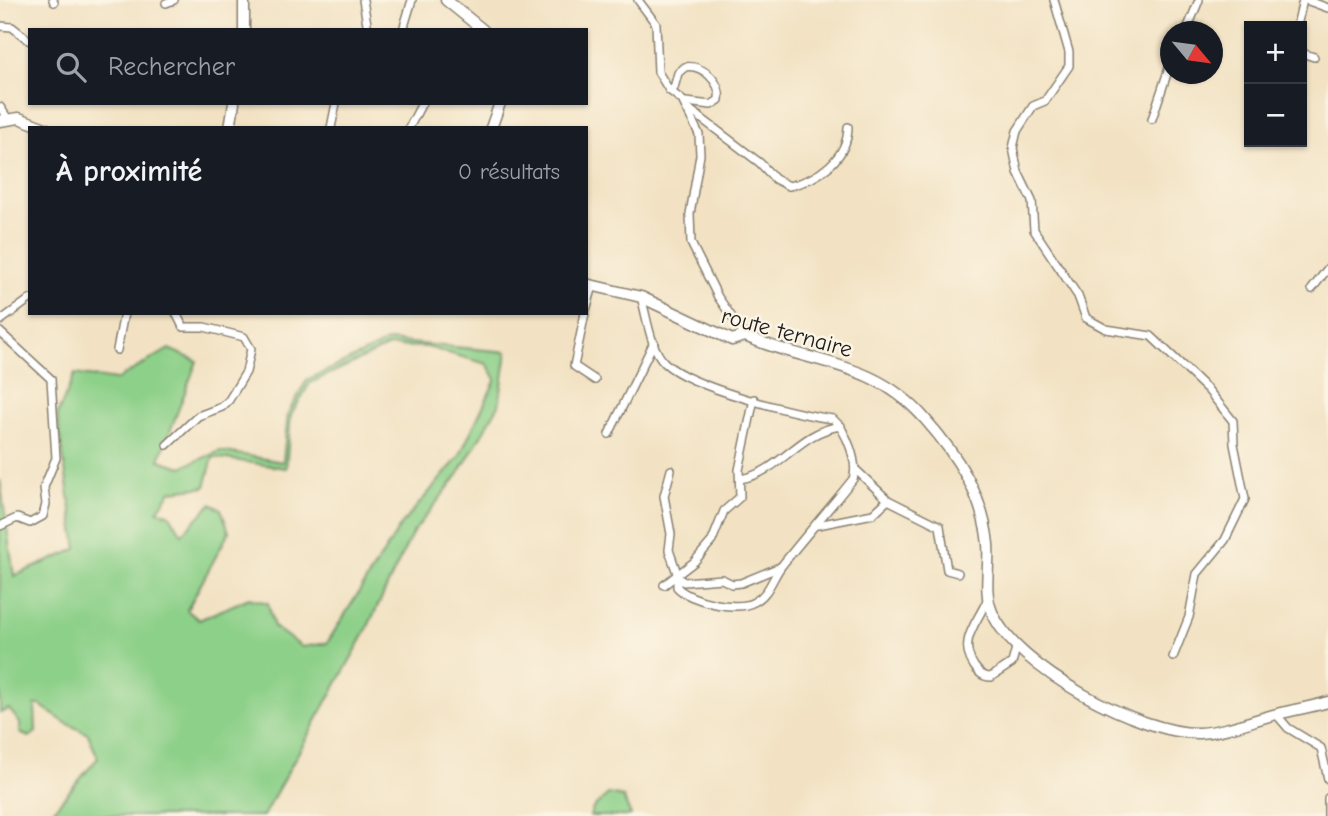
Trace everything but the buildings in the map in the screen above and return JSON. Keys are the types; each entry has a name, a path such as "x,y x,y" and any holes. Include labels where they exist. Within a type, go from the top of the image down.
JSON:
{"street":[{"path":"166,3 174,0"},
{"path":"244,0 244,28"},
{"path":"363,0 368,28"},
{"path":"406,28 412,0"},
{"path":"446,0 481,28"},
{"path":"638,0 656,24 655,61 669,90 690,105 711,105 720,97 712,77 691,66 680,69 674,88 669,90"},
{"path":"1054,0 1069,52 1069,66 1045,101 1033,106 1017,131 1013,148 1018,172 1032,201 1034,230 1078,296 1086,318 1106,329 1152,336 1208,390 1233,421 1234,444 1245,499 1225,540 1197,575 1189,617 1173,657"},
{"path":"1190,21 1199,0"},
{"path":"1299,21 1305,0 1328,8"},
{"path":"0,26 12,27 28,39"},
{"path":"1307,55 1314,57"},
{"path":"1152,119 1164,84"},
{"path":"682,100 694,115 789,186 811,178 836,159 848,139 848,127"},
{"path":"682,100 699,134 700,145 690,214 691,243 718,297 745,336"},
{"path":"230,126 234,105"},
{"path":"331,126 336,105"},
{"path":"409,126 421,105"},
{"path":"492,126 499,105"},
{"path":"0,107 4,120 29,119 41,126"},
{"path":"1312,289 1328,268"},
{"name":"route ternaire","path":"590,285 641,297 732,340 745,336 774,349 833,362 862,372 923,417 961,463 980,506 988,544 987,600 998,625 1016,648 1058,681 1105,705 1192,732 1214,731 1328,702"},
{"path":"641,297 654,342 664,362 690,378 793,413 833,418 841,426 855,469 888,500 940,526 947,570 958,573"},
{"path":"0,321 28,300"},
{"path":"117,350 124,315"},
{"path":"167,445 198,416 222,407 229,400 246,372 251,349 244,337 204,327 183,327 177,315"},
{"path":"585,315 574,366 595,380"},
{"path":"0,332 51,379 56,458 44,487 46,504 43,516 30,523 17,518 0,526"},
{"path":"609,434 654,342"},
{"path":"664,585 694,562 712,541 724,511 740,497 740,479 754,399"},
{"path":"740,479 776,465 809,435 841,426"},
{"path":"671,470 664,496 670,523 669,550 678,576 677,587 708,601 742,607 762,597 780,566 818,525 853,479 855,469"},
{"path":"818,525 873,514 888,500"},
{"path":"678,576 688,582 722,579 732,584 780,566"},
{"path":"987,600 967,642 967,653 973,665 983,676 991,677 1012,663 1016,648"},
{"path":"1276,714 1288,728 1321,748 1328,779"},
{"path":"1328,798 1328,816"}],"green space":[{"path":"389,341 507,352 499,405 458,475 412,534 363,637 263,816 48,816 98,758 88,734 64,722 40,705 35,705 36,732 29,737 20,733 20,723 9,709 0,713 0,480 14,576 77,549 57,415 75,374 116,380 169,349 197,361 159,460 182,467 220,451 283,462 288,413 307,380","holes":["389,346 427,347 487,364 496,379 459,457 401,525 327,643 302,647 274,627 268,603 249,598 199,620 187,610 229,532 221,509 211,504 182,534 169,514 157,511 171,491 205,487 213,457 286,468 291,415 310,383"]},
{"path":"608,794 623,797 631,816 590,816 593,808"}]}
